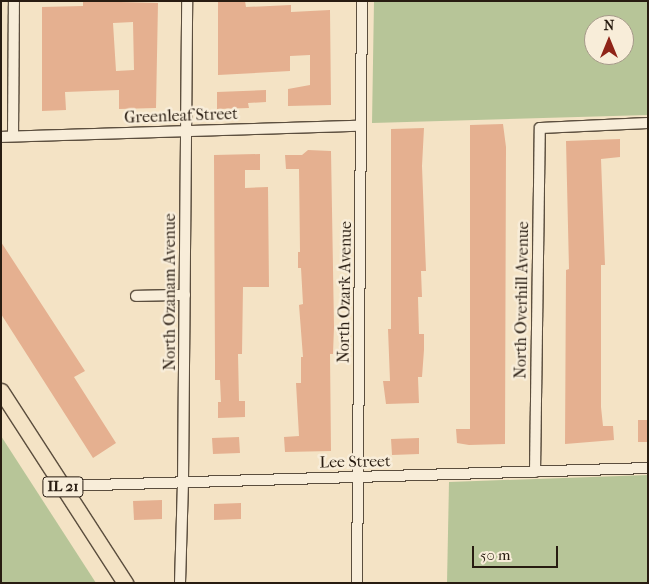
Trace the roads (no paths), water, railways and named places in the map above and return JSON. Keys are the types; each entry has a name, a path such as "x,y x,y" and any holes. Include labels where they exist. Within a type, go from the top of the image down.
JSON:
{"main road":[{"name":"IL 21","path":"1,390 125,583"}],"street":[{"path":"13,136 14,1"},
{"name":"North Ozanam Avenue","path":"180,583 184,481 187,1"},
{"name":"North Ozark Avenue","path":"357,583 362,1"},
{"name":"North Overhill Avenue","path":"535,472 540,128 648,123"},
{"name":"Greenleaf Street","path":"1,137 361,126"},
{"path":"136,296 185,295"},
{"name":"Lee Street","path":"63,486 648,468"}]}
